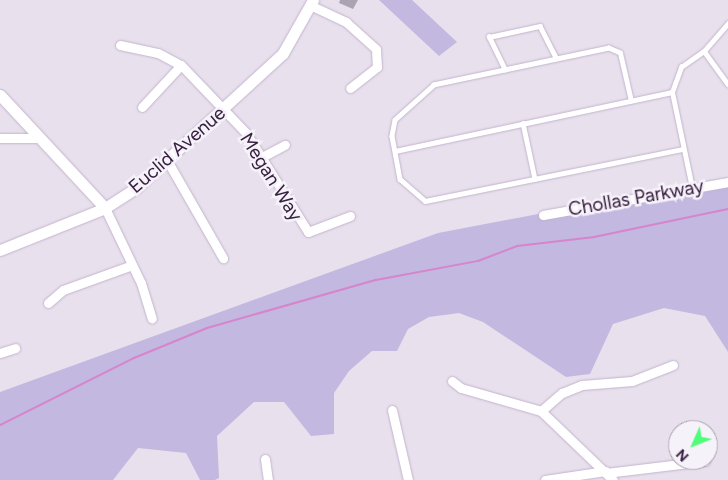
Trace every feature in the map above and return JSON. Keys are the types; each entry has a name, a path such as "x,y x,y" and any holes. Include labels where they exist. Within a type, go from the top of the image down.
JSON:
{"main road":[{"name":"Euclid Avenue","path":"0,250 105,208 168,162 283,54 312,3"},
{"path":"0,95 105,208"}],"street":[{"path":"312,3 346,22 376,49 377,66 350,88"},
{"name":"Megan Way","path":"120,45 158,53 181,65 224,110 262,157 308,232 350,216"},
{"path":"142,107 181,65"},
{"path":"0,138 40,138"},
{"path":"262,157 285,145"},
{"path":"168,162 223,258"},
{"name":"Chollas Parkway","path":"543,215 728,182"},
{"path":"105,208 132,265 152,318"},
{"path":"48,303 63,290 132,265"},
{"path":"0,353 15,348"},
{"path":"541,411 562,393 582,385 632,382 673,365"},
{"path":"452,381 461,388 541,411 613,480"},
{"path":"392,410 408,480"},
{"path":"265,459 268,480"},
{"path":"545,480 668,465"}],"lane":[{"path":"692,188 672,92 681,67 704,51 728,23"},
{"path":"505,70 490,37 540,26 556,58"},
{"path":"631,101 620,52 614,48 556,58 429,88 395,120 392,136 404,186 424,201 683,149"},
{"path":"704,51 728,83"},
{"path":"395,151 672,92"},
{"path":"524,124 536,178"}],"shaded area":[{"path":"379,0 412,0 457,42 439,56"},
{"path":"728,178 728,352 705,316 664,308 613,324 590,374 566,377 483,322 459,313 429,317 408,329 397,351 372,351 349,371 334,393 334,434 311,436 284,402 254,402 217,436 219,478 215,480 200,480 186,453 138,448 113,480 0,480 0,392 438,233"}],"waterway":[{"path":"0,425 134,358 207,328 376,280 478,261 517,246 594,237 728,209"}]}
